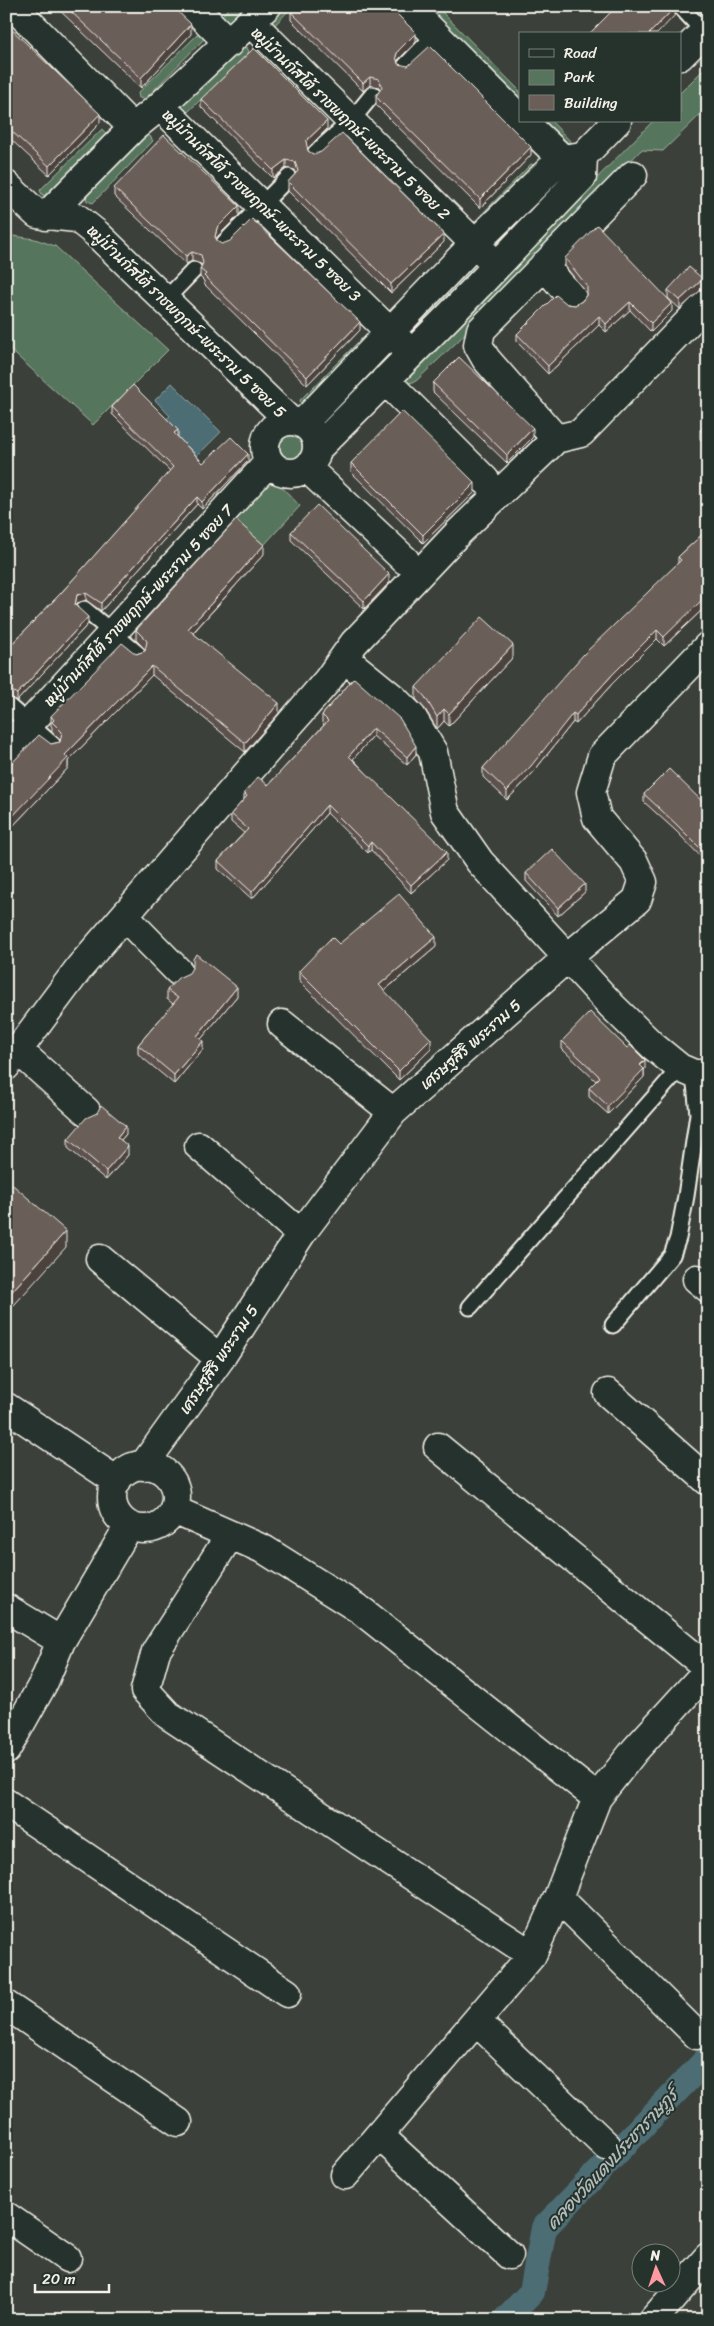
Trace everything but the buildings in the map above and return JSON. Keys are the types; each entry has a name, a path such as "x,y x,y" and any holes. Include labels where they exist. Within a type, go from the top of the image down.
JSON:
{"street":[{"path":"192,6 229,43"},
{"path":"408,6 519,117"},
{"path":"14,7 133,128"},
{"name":"หมู่บ้านกัสโต้ ราชพฤกษ์-พระราม 5 ซอย 2","path":"160,106 260,14 351,122 496,266"},
{"path":"682,54 706,30"},
{"name":"หมู่บ้านกัสโต้ ราชพฤกษ์-พระราม 5 ซอย 3","path":"46,216 133,128 160,106 263,204 412,354"},
{"path":"524,122 575,164"},
{"path":"575,164 475,244 390,332 297,422 276,425 269,432 264,447 269,462 280,472 296,473 312,458 496,266 575,164 616,122"},
{"path":"556,439 486,359 478,345 482,330 633,175"},
{"name":"หมู่บ้านกัสโต้ ราชพฤกษ์-พระราม 5 ซอย 5","path":"6,185 30,209 46,216 65,215 80,220 297,422"},
{"path":"544,265 572,298"},
{"path":"86,1111 12,1058 80,966 344,658 354,642 458,532 556,439 582,433 708,302"},
{"path":"385,380 484,480"},
{"path":"297,422 314,434 312,458 405,560"},
{"name":"หมู่บ้านกัสโต้ ราชพฤกษ์-พระราม 5 ซอย 7","path":"6,749 269,462"},
{"name":"เศรษฐสิริ พระราม 5","path":"117,1480 133,1467 143,1466 220,1359 301,1234 393,1112 568,957 636,900 643,882 634,862 597,818 591,792 602,756 708,646"},
{"path":"344,658 412,716 433,752 445,812 480,862 612,1006 654,1046 694,1072"},
{"path":"124,916 178,971"},
{"path":"282,1024 393,1112"},
{"path":"199,1146 301,1234"},
{"path":"100,1259 220,1359"},
{"path":"608,1393 708,1481"},
{"path":"6,1407 117,1480 112,1500 121,1519 129,1526 150,1529 168,1519 174,1510 175,1489 170,1479 163,1472 154,1467 143,1466"},
{"path":"345,2175 532,1955 558,1897 597,1798 635,1750 708,1669 438,1447"},
{"path":"174,1510 265,1550 362,1610 597,1798"},
{"path":"6,1750 44,1682 61,1641 129,1526"},
{"path":"230,1535 156,1650 145,1690 168,1715 532,1955"},
{"path":"6,1608 61,1641"},
{"path":"6,1803 287,1993"},
{"path":"558,1897 697,2035"},
{"path":"6,2005 178,2122"},
{"path":"476,2021 607,2146"},
{"path":"379,2135 509,2255"},
{"path":"6,2216 67,2258"},
{"path":"653,2320 708,2258"}],"lane":[{"path":"680,6 706,30"},
{"path":"405,66 435,35"},
{"path":"315,153 351,122 373,94"},
{"path":"224,243 289,177"},
{"path":"165,300 194,270"},
{"path":"84,609 138,654"},
{"path":"6,704 53,745"},
{"path":"470,1307 694,1072"},
{"path":"612,1325 672,1255 678,1238 698,1114 694,1072"}],"green space":[{"path":"231,6 244,6 224,26 217,20"},
{"path":"279,6 293,6 273,27 267,25"},
{"path":"426,6 436,6 519,90 519,97"},
{"path":"200,32 205,35 205,38 145,99 139,98 138,93"},
{"path":"245,46 249,52 188,112 185,112 181,106"},
{"path":"708,65 708,107 663,151 641,150 458,341 416,381 409,383 403,378 406,372 652,122 682,122 682,91"},
{"path":"545,122 552,122 573,144 569,145"},
{"path":"102,129 107,135 48,196 42,195 40,190"},
{"path":"147,135 153,141 93,203 87,201 86,196"},
{"path":"531,164 538,166 479,230 472,224"},
{"path":"551,186 558,186 501,250 493,243"},
{"path":"6,235 35,239 55,246 168,350 93,425 6,346"},
{"path":"474,262 481,265 418,328 414,325"},
{"path":"361,339 364,339 303,406 301,405 300,400"},
{"path":"379,362 384,365 327,424 321,419"},
{"path":"291,432 302,436 306,447 302,458 291,462 280,458 276,447 280,436"},
{"path":"266,484 279,484 300,506 264,545 235,520"}],"water":[{"path":"172,383 221,432 197,456 163,422 170,416 155,400"}],"waterway":[{"name":"คลองวัดแดงประชาราษฎร์","path":"505,2320 532,2292 544,2228 708,2058"}]}
